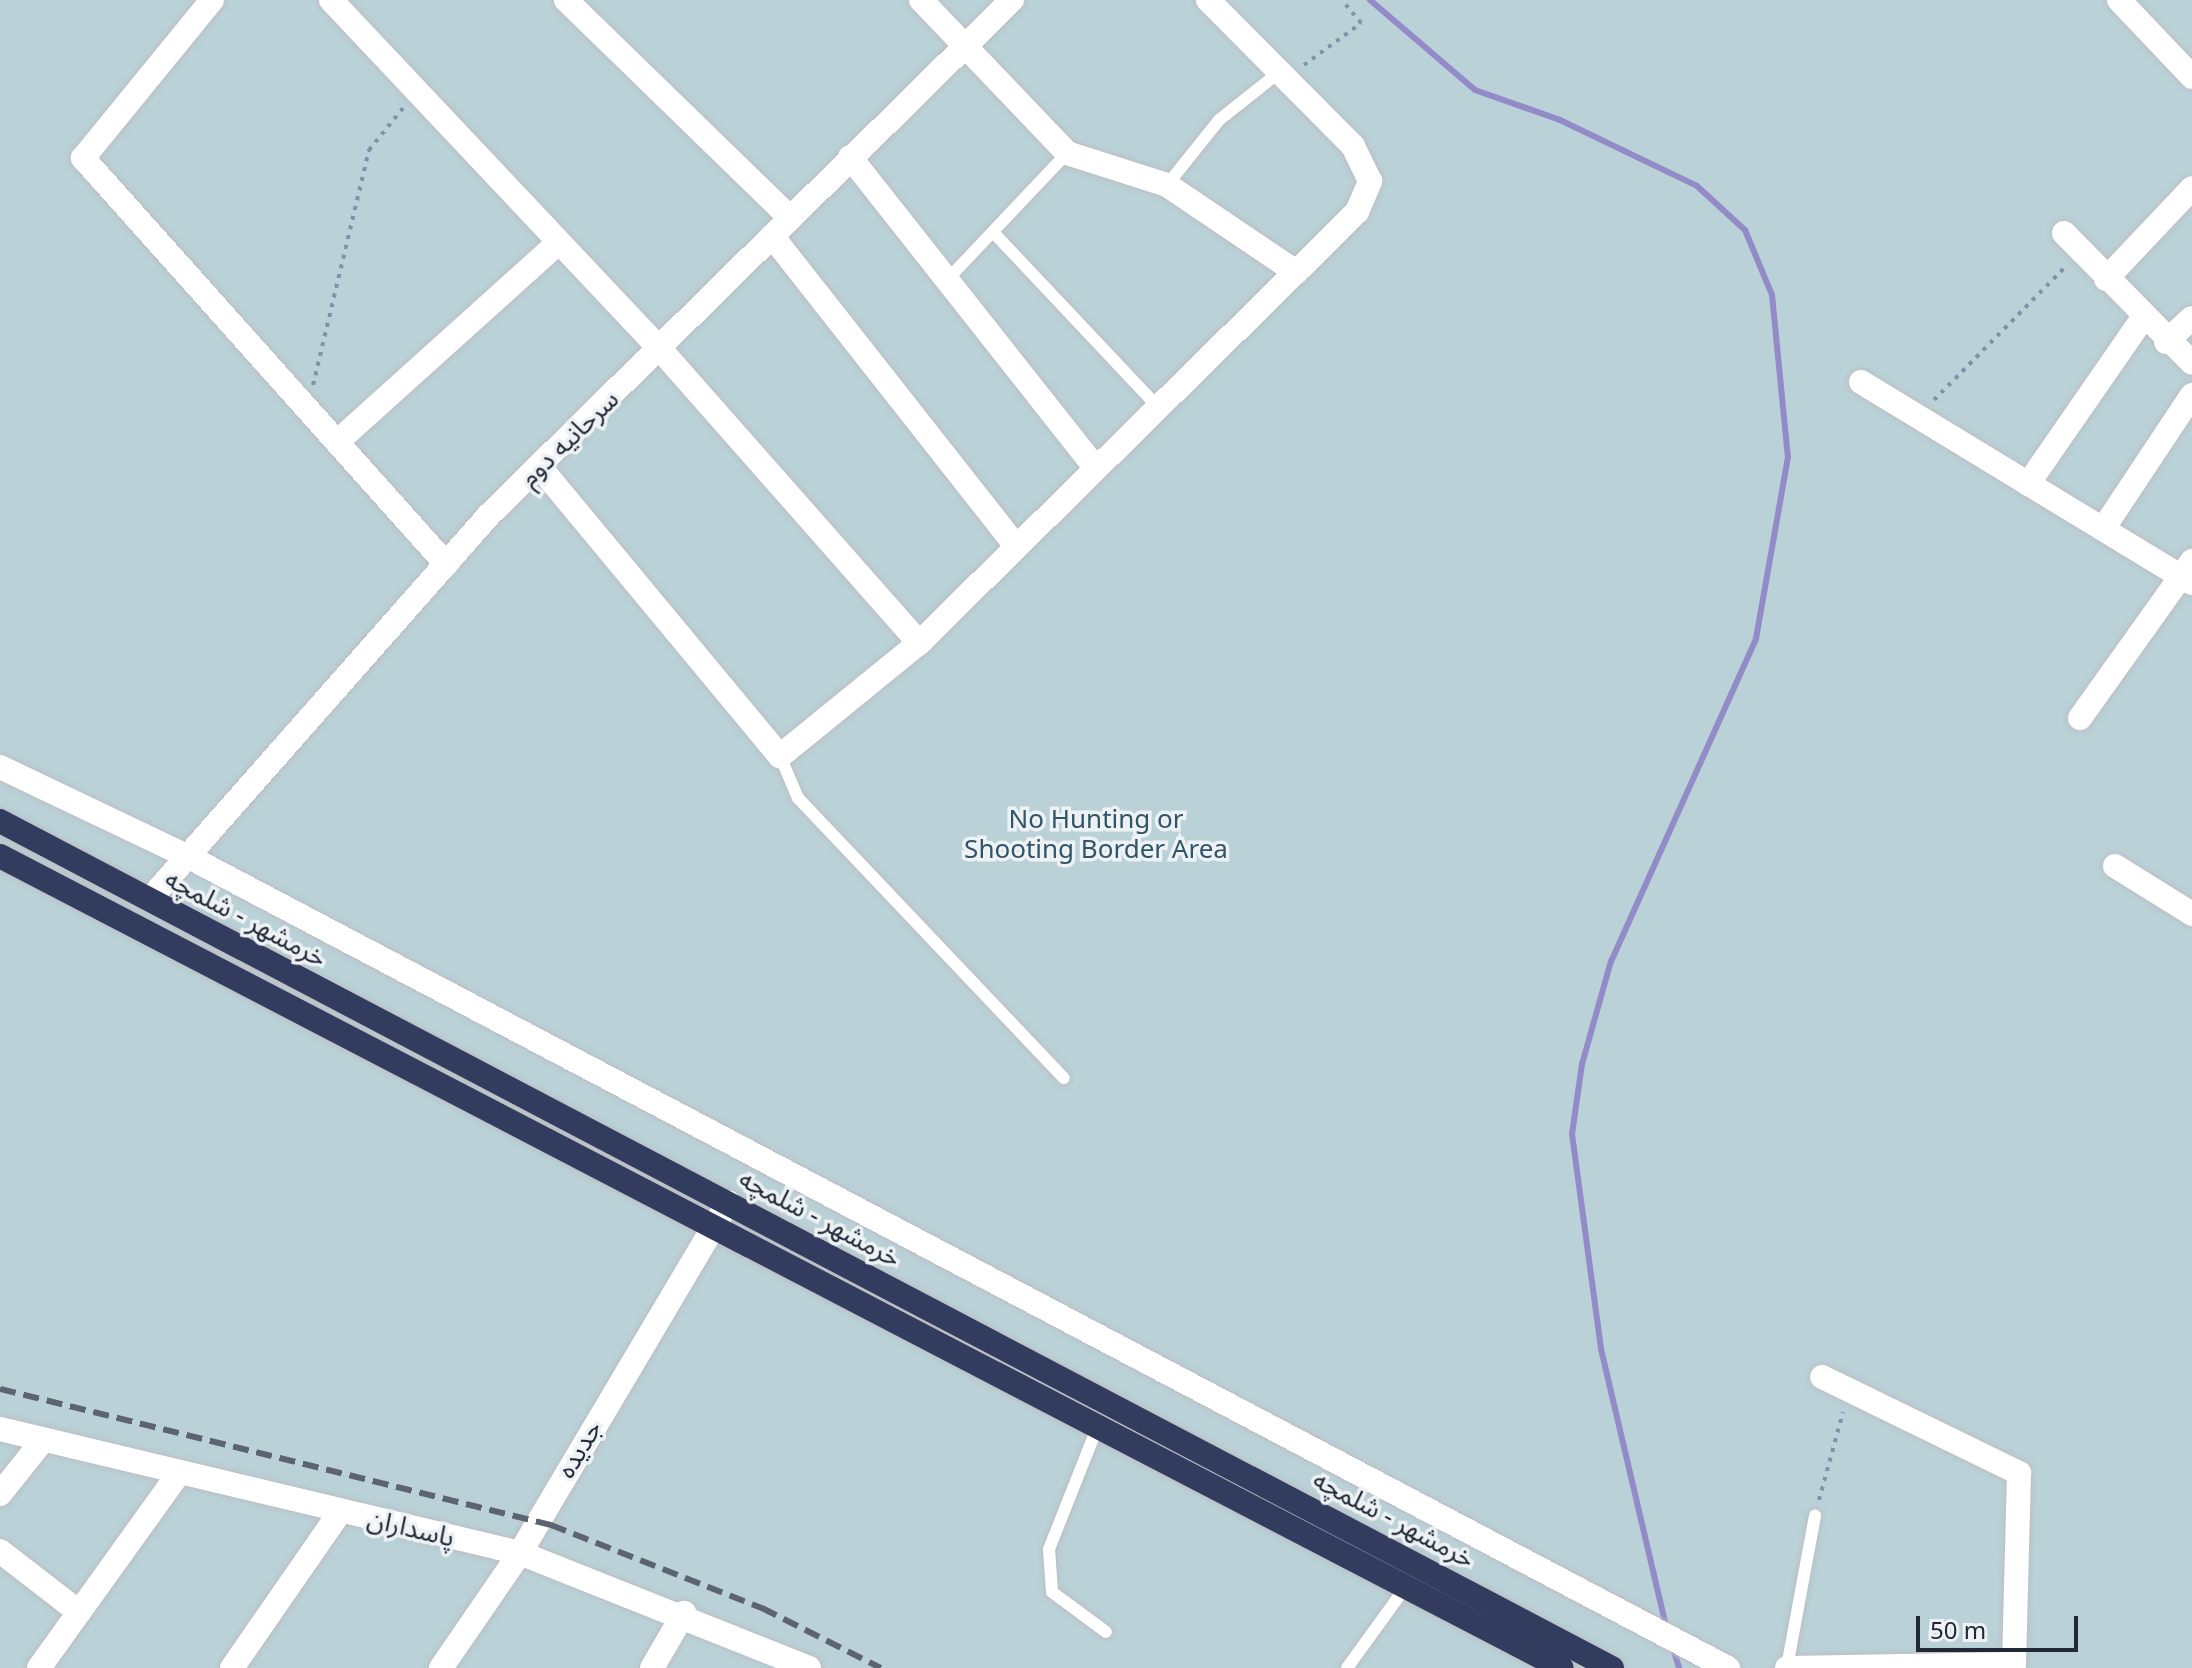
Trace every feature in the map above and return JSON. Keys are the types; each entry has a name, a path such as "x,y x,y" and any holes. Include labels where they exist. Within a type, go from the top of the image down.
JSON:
{"highway":[{"name":"خرمشهر - شلمچه","path":"0,821 1612,1668"},
{"path":"0,856 1562,1668"}],"street":[{"path":"212,0 83,158 446,564"},
{"path":"331,0 414,94 660,349 919,643"},
{"path":"566,0 790,218"},
{"path":"921,0 964,43 983,73 1067,153 1167,185 1296,272"},
{"name":"سرحانیه دوم","path":"150,899 446,564 539,466 660,349 964,43 1012,0"},
{"path":"539,466 780,756 919,643 1094,466 1357,212 1370,181 1353,146 1277,74 1208,0"},
{"path":"2119,0 2188,63"},
{"path":"850,157 1094,466"},
{"path":"2106,279 2192,188"},
{"path":"2064,233 2166,342 2192,363"},
{"path":"772,236 1015,545"},
{"path":"337,442 558,243"},
{"path":"2028,484 2143,318"},
{"path":"2166,342 2192,318"},
{"path":"1861,382 2103,529 2189,574 2080,718"},
{"path":"2103,529 2192,395"},
{"path":"0,767 187,856 1728,1668"},
{"path":"2115,866 2192,914"},
{"name":"جدیده","path":"441,1668 520,1553 728,1202"},
{"path":"1787,1668 2014,1664 2019,1473 1822,1377"},
{"name":"پاسداران","path":"0,1429 520,1553 684,1613 809,1668"},
{"path":"0,1494 44,1439"},
{"path":"39,1668 179,1473"},
{"path":"232,1668 340,1512"},
{"path":"0,1551 79,1612"},
{"path":"652,1668 684,1613"}],"lane":[{"path":"1167,185 1219,120 1277,74"},
{"path":"947,280 1067,153"},
{"path":"993,232 1157,406"},
{"path":"780,756 798,798 827,832 1064,1078"},
{"path":"1097,1428 1049,1549 1052,1592 1106,1632"},
{"path":"1787,1668 1815,1516"},
{"path":"1347,1668 1405,1588"}],"path":[{"path":"1277,74 1316,61 1361,23 1342,0"},
{"path":"305,406 369,150 414,94"},
{"path":"1919,418 1959,370 2082,252"},
{"path":"1815,1516 1852,1391"}],"green space":[{"name":"No Hunting or Shooting Border Area","path":"0,0 2192,0 2192,1668 0,1668"}],"waterway":[{"path":"1370,0 1475,90 1560,120 1697,186 1745,230 1772,295 1788,457 1756,639 1611,961 1582,1064 1572,1134 1601,1349 1666,1626"},
{"path":"1673,1648 1679,1668"}],"railway":[{"path":"0,1389 551,1525 762,1608 881,1668"}]}
